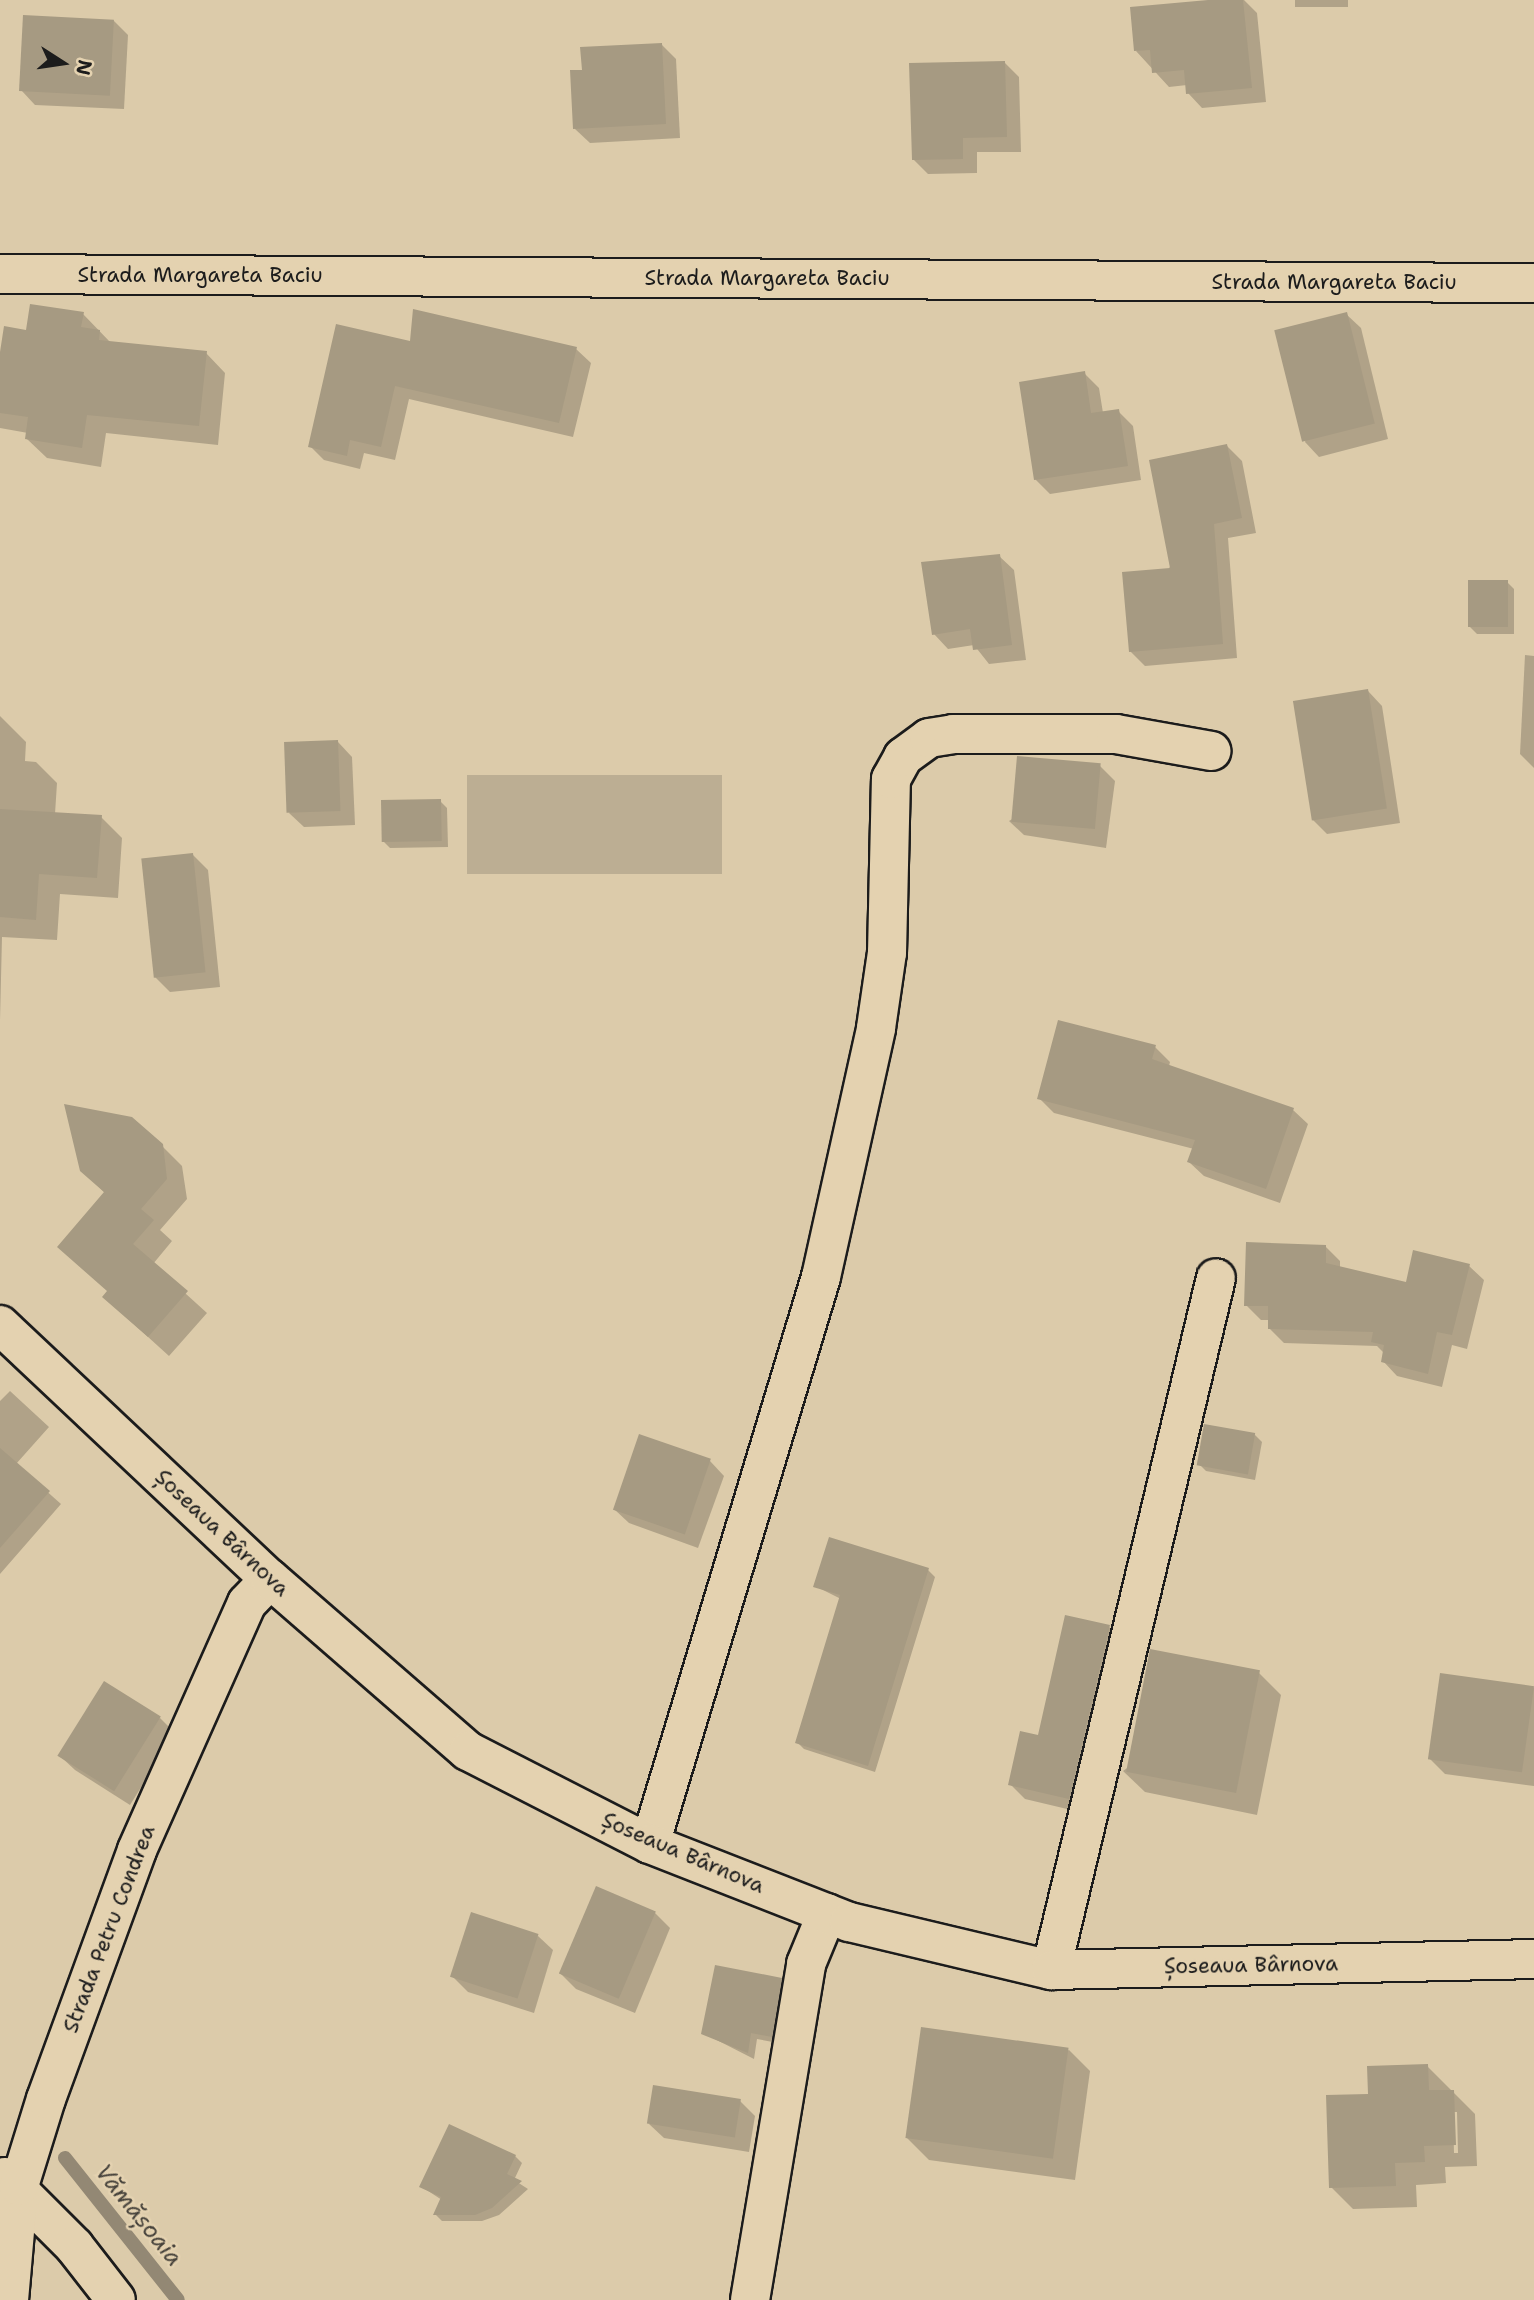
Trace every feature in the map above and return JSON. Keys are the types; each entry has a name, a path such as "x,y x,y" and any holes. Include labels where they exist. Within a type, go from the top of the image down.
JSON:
{"street":[{"name":"Strada Margareta Baciu","path":"0,274 1534,283"},
{"path":"650,1844 824,1264 876,1028 887,953 891,779 903,757 929,737 953,734 1116,734 1211,751"},
{"path":"1051,1970 1216,1278"},
{"name":"Șoseaua Bârnova","path":"0,1325 270,1579 468,1751 650,1844 849,1922 1051,1970 1534,1959"},
{"name":"Strada Petru Condrea","path":"9,2300 9,2180 137,1850 247,1603 270,1579"},
{"path":"750,2300 806,1964 827,1913"},
{"path":"9,2180 116,2300"}],"shaded area":[{"path":"467,775 722,775 722,874 467,874"}],"building":[{"path":"1208,0 1243,0 1252,88 1186,94 1184,70 1152,73 1150,50 1134,51 1130,7"},
{"path":"23,15 114,20 110,96 19,91"},
{"path":"662,43 666,124 573,129 570,70 582,70 580,47"},
{"path":"1005,61 1007,137 963,138 963,159 912,160 909,63"},
{"path":"30,304 84,312 81,327 100,330 99,340 207,351 199,426 87,415 82,448 25,439 28,417 0,413 0,352 4,326 26,330"},
{"path":"413,309 577,347 559,423 395,386 381,447 350,440 347,456 308,447 336,324 410,341"},
{"path":"1347,312 1375,424 1302,442 1274,330"},
{"path":"1085,371 1091,413 1119,409 1128,466 1034,480 1019,382"},
{"path":"1227,444 1242,518 1214,524 1223,644 1129,652 1122,572 1170,568 1149,460"},
{"path":"1000,554 1012,645 973,650 970,629 932,635 921,562"},
{"path":"1468,580 1508,580 1508,627 1468,627"},
{"path":"1368,689 1387,809 1312,820 1293,701"},
{"path":"338,740 340,811 287,813 284,742"},
{"path":"1017,756 1101,763 1095,829 1011,822"},
{"path":"441,799 442,841 382,842 381,800"},
{"path":"0,809 102,815 97,878 39,874 36,920 0,917"},
{"path":"193,853 206,972 154,978 141,858"},
{"path":"1058,1020 1156,1045 1152,1059 1294,1108 1266,1189 1187,1162 1195,1140 1037,1099"},
{"path":"64,1104 132,1117 163,1144 167,1179 141,1209 154,1220 133,1244 188,1291 148,1337 102,1297 107,1291 57,1247 104,1192 80,1171"},
{"path":"1246,1242 1326,1245 1326,1263 1406,1282 1413,1250 1470,1264 1452,1335 1437,1332 1428,1374 1381,1362 1384,1345 1371,1342 1373,1332 1268,1329 1268,1306 1244,1306"},
{"path":"1204,1424 1255,1433 1248,1474 1197,1465"},
{"path":"639,1434 711,1459 685,1534 613,1510"},
{"path":"0,1448 50,1491 0,1548"},
{"path":"829,1537 929,1568 868,1766 795,1743 840,1595 813,1587"},
{"path":"1065,1615 1110,1625 1069,1799 1008,1785 1020,1731 1038,1735"},
{"path":"1150,1649 1260,1670 1236,1793 1126,1772"},
{"path":"1440,1673 1534,1686 1522,1772 1428,1759"},
{"path":"104,1681 161,1717 114,1791 57,1756"},
{"path":"596,1886 656,1911 619,1999 559,1973"},
{"path":"471,1912 539,1934 518,1999 450,1977"},
{"path":"715,1965 782,1978 772,2037 751,2033 748,2053 701,2034"},
{"path":"921,2027 1069,2048 1053,2159 905,2138"},
{"path":"1428,2064 1429,2090 1454,2090 1456,2145 1424,2146 1425,2162 1395,2163 1396,2186 1329,2188 1326,2095 1368,2094 1367,2066"},
{"path":"653,2085 741,2099 735,2137 647,2124"},
{"path":"449,2124 516,2155 507,2174 522,2181 492,2208 475,2215 433,2215 441,2197 419,2187"}],"waterway":[{"name":"Vămășoaia","path":"65,2158 178,2300"}]}
